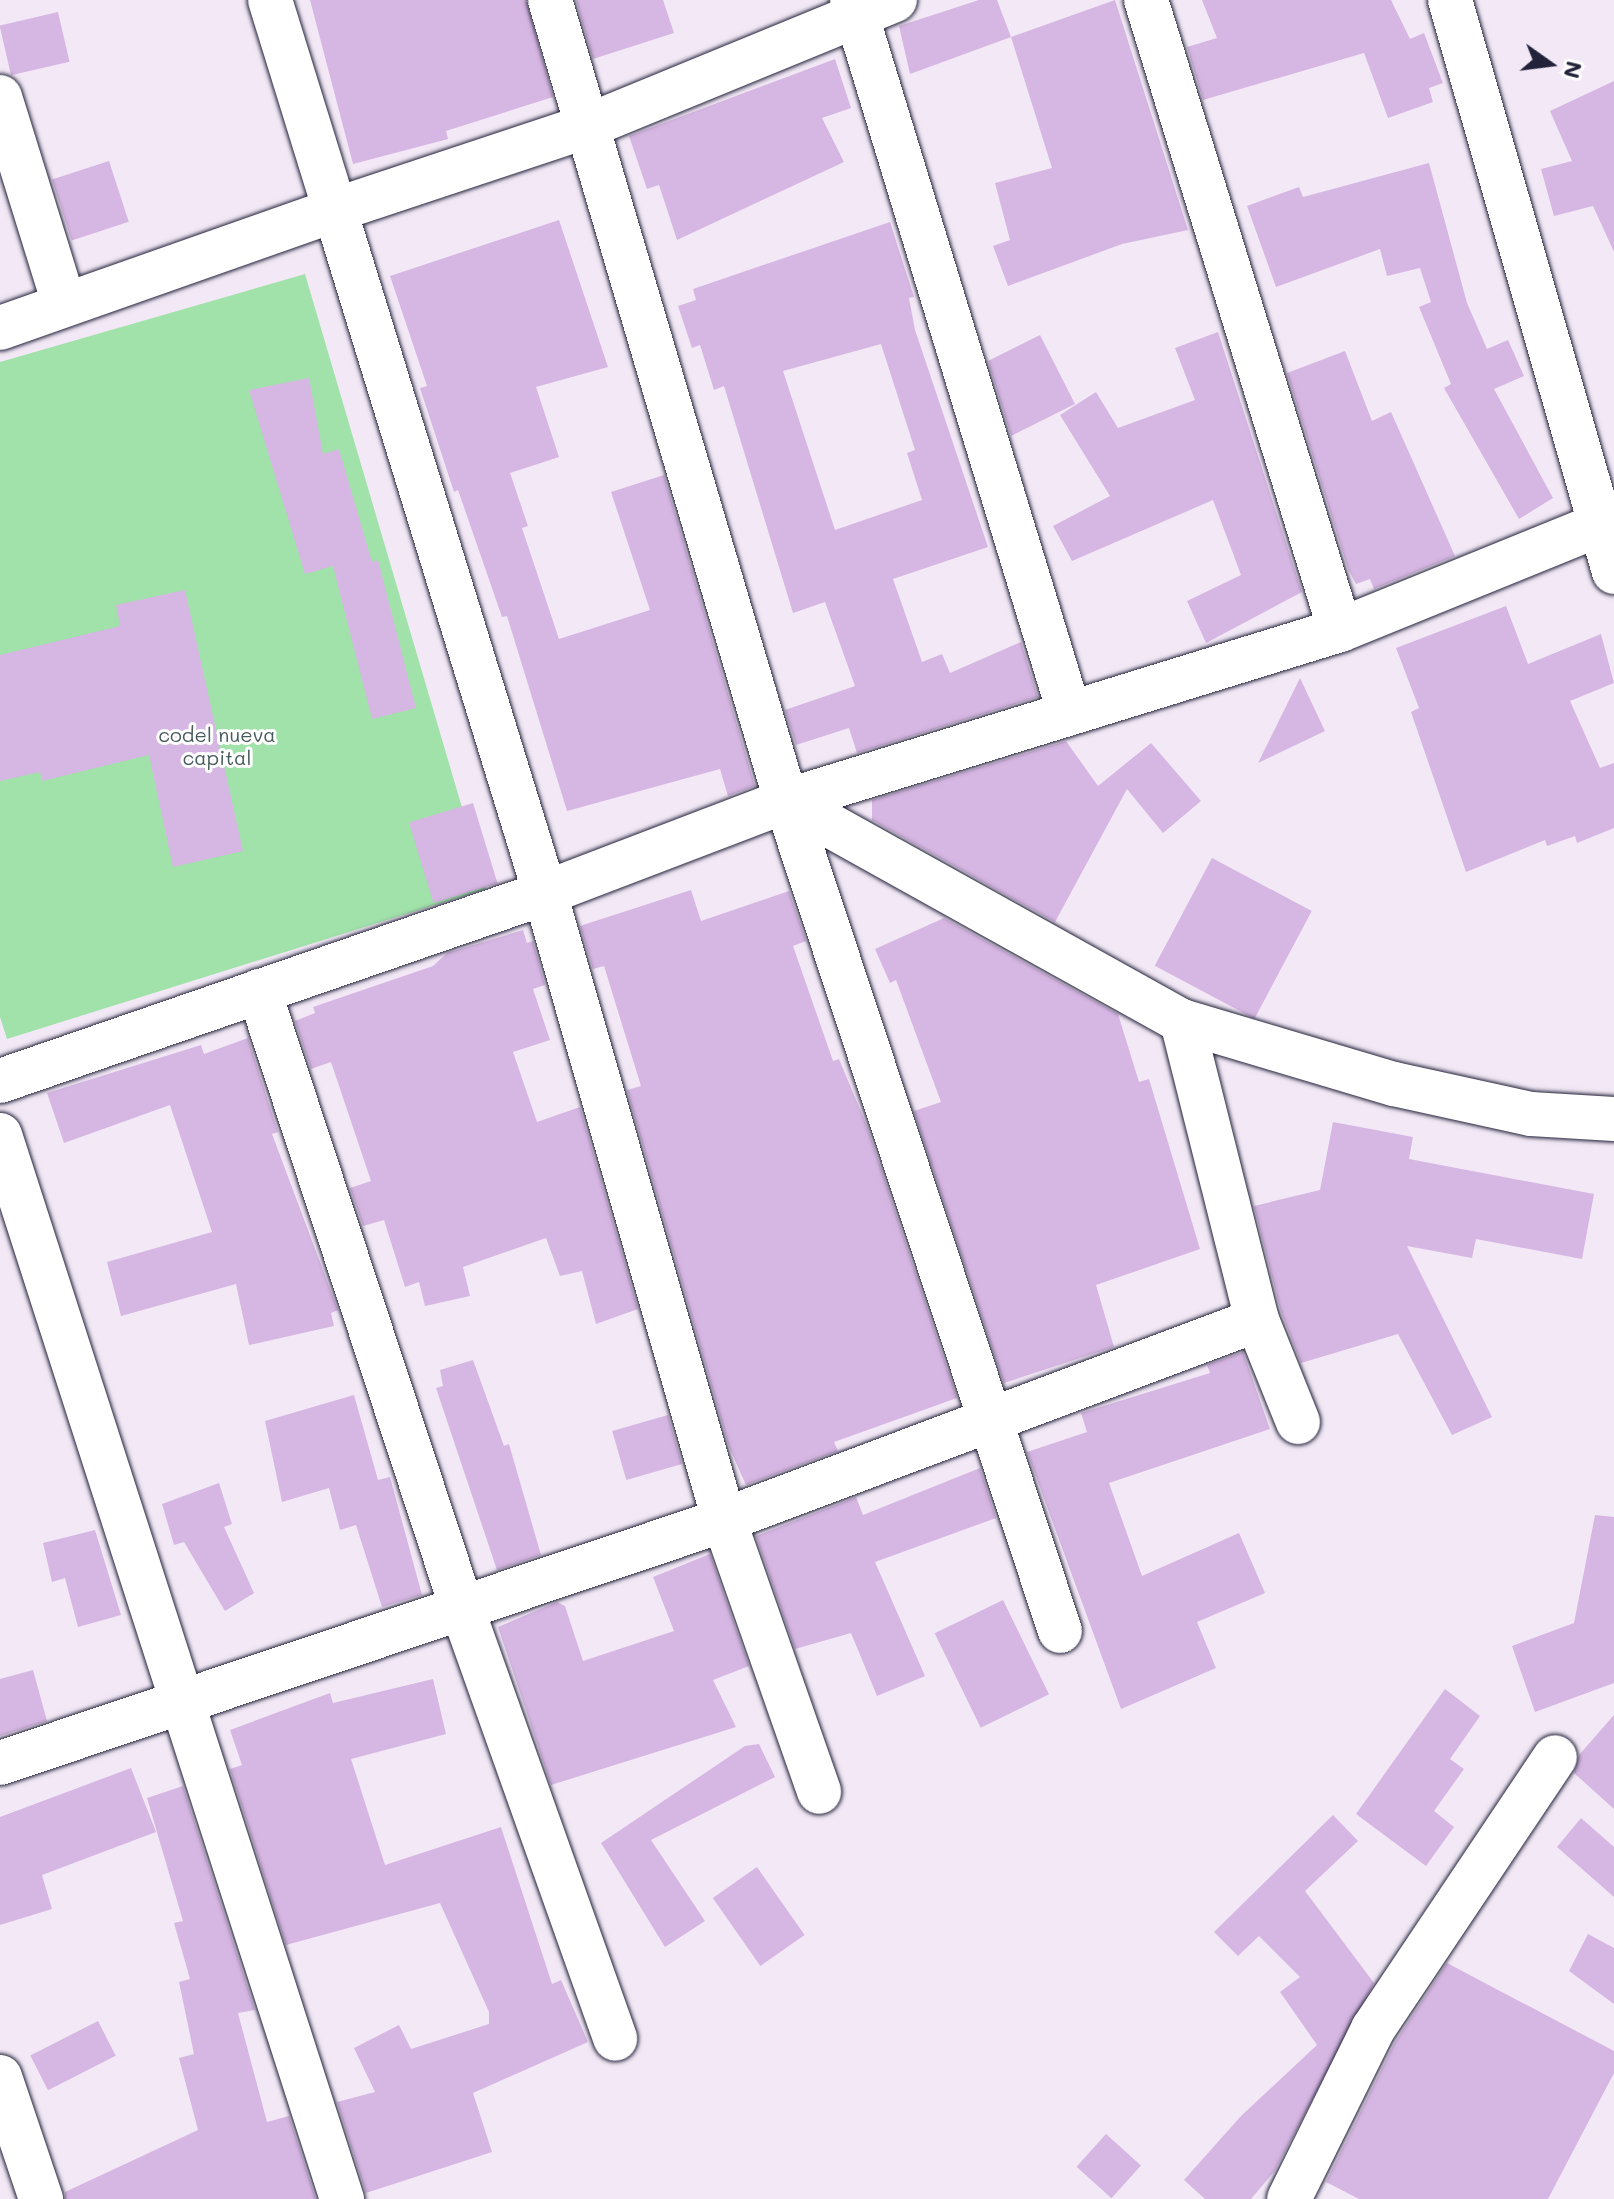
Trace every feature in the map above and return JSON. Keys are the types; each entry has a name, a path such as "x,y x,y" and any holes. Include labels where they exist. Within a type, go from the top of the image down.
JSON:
{"street":[{"path":"270,0 545,893 724,1520 819,1792"},
{"path":"550,0 786,801 987,1421 1060,1631"},
{"path":"1146,0 1340,630"},
{"path":"1450,0 1606,522 1614,572"},
{"path":"0,328 335,210 585,127 868,5 1069,712"},
{"path":"0,97 64,304"},
{"path":"0,1081 545,893 786,801 1340,630 1606,522"},
{"path":"786,801 1182,1021 1394,1084 1531,1114 1614,1119"},
{"path":"259,991 463,1611 615,2039"},
{"path":"1182,1021 1257,1320 1298,1422"},
{"path":"0,1135 185,1701 342,2199"},
{"path":"0,1763 463,1611 724,1520 1257,1320"},
{"path":"1289,2199 1373,2029 1555,1757"},
{"path":"0,2077 41,2199"}],"green space":[{"name":"codel nueva capital","path":"305,274 486,889 7,1039 0,1017 0,362"}],"building":[{"path":"310,0 526,0 553,97 446,131 448,139 353,164"},
{"path":"576,0 663,0 674,33 593,59"},
{"path":"979,0 997,0 1011,37 910,74 899,26"},
{"path":"1115,0 1188,230 1122,244 1008,286 993,246 1010,240 995,183 1052,168 1011,37"},
{"path":"1202,0 1391,0 1410,39 1424,33 1443,83 1429,88 1433,102 1388,118 1364,53 1203,100 1187,47 1217,38"},
{"path":"58,12 69,62 11,75 0,25"},
{"path":"835,59 851,108 822,118 844,162 677,240 659,185 647,189 629,136"},
{"path":"1614,81 1614,252 1593,206 1554,216 1541,169 1572,161 1550,111"},
{"path":"109,161 129,222 72,240 52,180"},
{"path":"1429,163 1467,303 1487,349 1508,340 1524,376 1494,389 1553,498 1519,519 1444,388 1451,384 1419,307 1431,302 1420,268 1387,276 1380,249 1276,287 1247,206 1299,187 1303,197"},
{"path":"559,220 608,367 536,387 559,457 510,473 528,526 522,528 559,639 650,610 611,492 664,475 755,786 728,796 720,769 567,811 507,616 502,617 458,490 454,492 420,388 427,386 390,276"},
{"path":"890,222 914,297 909,298 915,330 988,547 893,579 922,662 942,654 950,673 1021,642 1038,697 857,753 849,728 796,745 785,710 855,686 825,602 793,613 724,386 714,390 700,345 692,348 678,306 696,300 693,289","holes":["881,344 915,450 907,453 922,500 835,530 783,371"]},
{"path":"1218,332 1302,592 1206,643 1187,601 1241,575 1213,500 1072,561 1053,526 1110,496 1060,415 1096,392 1118,428 1195,400 1175,348"},
{"path":"1040,335 1075,404 1011,436 988,361"},
{"path":"1345,351 1372,421 1391,412 1455,556 1374,589 1370,579 1356,584 1348,569 1287,373"},
{"path":"309,378 323,454 339,449 372,562 378,560 416,708 372,719 333,566 305,574 249,390"},
{"path":"185,590 243,851 173,867 149,755 42,781 40,772 0,781 0,655 120,626 116,605"},
{"path":"1506,606 1528,664 1601,634 1614,683 1570,701 1600,768 1614,763 1614,828 1577,843 1575,836 1547,846 1545,840 1466,872 1411,712 1419,708 1396,648"},
{"path":"1300,678 1325,731 1258,763"},
{"path":"1066,741 1098,786 1151,743 1201,801 1163,833 1127,789 1055,922 872,820 872,800"},
{"path":"473,803 498,883 433,903 409,823"},
{"path":"1212,858 1312,911 1254,1019 1155,966"},
{"path":"691,890 701,921 789,891 806,941 793,946 833,1061 839,1059 867,1126 957,1398 834,1442 838,1451 746,1485 729,1447 627,1090 641,1086 604,966 593,969 580,926"},
{"path":"944,918 1118,1014 1139,1082 1149,1079 1200,1249 1096,1285 1114,1347 1004,1383 914,1111 941,1102 896,980 890,983 875,949"},
{"path":"523,930 527,943 533,941 545,985 533,989 550,1040 513,1052 537,1122 580,1107 638,1309 596,1324 582,1271 560,1276 546,1238 463,1267 470,1296 425,1306 419,1282 405,1287 384,1220 363,1226 350,1188 371,1181 331,1062 311,1069 295,1021 315,1013 313,1007 433,966 447,953"},
{"path":"248,1038 278,1132 272,1134 338,1310 331,1313 334,1326 249,1345 236,1284 121,1316 107,1262 212,1232 170,1105 64,1143 47,1093 201,1045 204,1054"},
{"path":"1333,1122 1413,1137 1409,1159 1594,1194 1582,1259 1476,1239 1472,1258 1407,1246 1492,1417 1452,1435 1398,1334 1301,1363 1281,1312 1254,1206 1320,1190"},
{"path":"1243,1352 1270,1429 1109,1483 1142,1576 1239,1533 1265,1593 1197,1622 1216,1668 1121,1709 1027,1452 1087,1432 1081,1413 1210,1373 1207,1365"},
{"path":"473,1360 504,1446 509,1444 541,1555 497,1570 436,1388 443,1386 440,1370"},
{"path":"354,1395 378,1480 390,1477 422,1595 382,1607 356,1525 340,1530 329,1488 282,1502 265,1421"},
{"path":"668,1415 682,1464 626,1480 612,1431"},
{"path":"980,1468 996,1518 875,1562 925,1676 877,1696 851,1633 795,1649 756,1536 856,1497 863,1515"},
{"path":"219,1483 232,1524 224,1527 254,1593 225,1611 184,1542 174,1545 162,1504"},
{"path":"1595,1515 1614,1517 1614,1683 1535,1712 1512,1646 1574,1623"},
{"path":"95,1530 121,1615 78,1627 65,1578 52,1582 43,1543"},
{"path":"710,1554 749,1666 713,1680 736,1727 551,1785 498,1627 557,1602 565,1606 583,1661 674,1631 653,1577"},
{"path":"1003,1600 1049,1694 981,1728 935,1633"},
{"path":"33,1670 47,1721 0,1736 0,1679"},
{"path":"433,1679 446,1734 351,1759 385,1865 501,1827 552,1984 561,1980 588,2042 473,2093 492,2152 366,2193 337,2102 375,2092 354,2048 399,2025 411,2049 489,2024 489,2012 440,1903 286,1945 230,1769 242,1765 230,1730 330,1693 333,1703"},
{"path":"1445,1689 1480,1716 1450,1759 1464,1769 1434,1811 1454,1827 1426,1866 1356,1814"},
{"path":"1614,1715 1614,1809 1574,1773 1579,1755"},
{"path":"759,1744 775,1777 651,1840 705,1921 665,1947 601,1843 745,1746"},
{"path":"131,1768 156,1832 42,1875 52,1909 0,1925 0,1817"},
{"path":"183,1786 255,2010 238,2013 267,2122 289,2116 316,2199 65,2199 65,2192 198,2130 179,2058 194,2054 179,1982 190,1979 174,1923 183,1921 147,1798"},
{"path":"1333,1815 1358,1841 1305,1891 1374,1983 1274,2172 1251,2199 1205,2199 1184,2180 1241,2116 1317,2045 1280,1992 1300,1977 1259,1936 1238,1956 1214,1932"},
{"path":"1581,1818 1614,1847 1614,1897 1557,1847"},
{"path":"757,1867 805,1935 760,1966 713,1898"},
{"path":"1588,1934 1614,1948 1614,2004 1569,1971"},
{"path":"1447,1963 1614,2051 1614,2073 1548,2199 1359,2199 1326,2182 1395,2042"},
{"path":"98,2021 116,2056 48,2090 30,2056"},
{"path":"1106,2134 1141,2165 1111,2198 1077,2167"}]}
